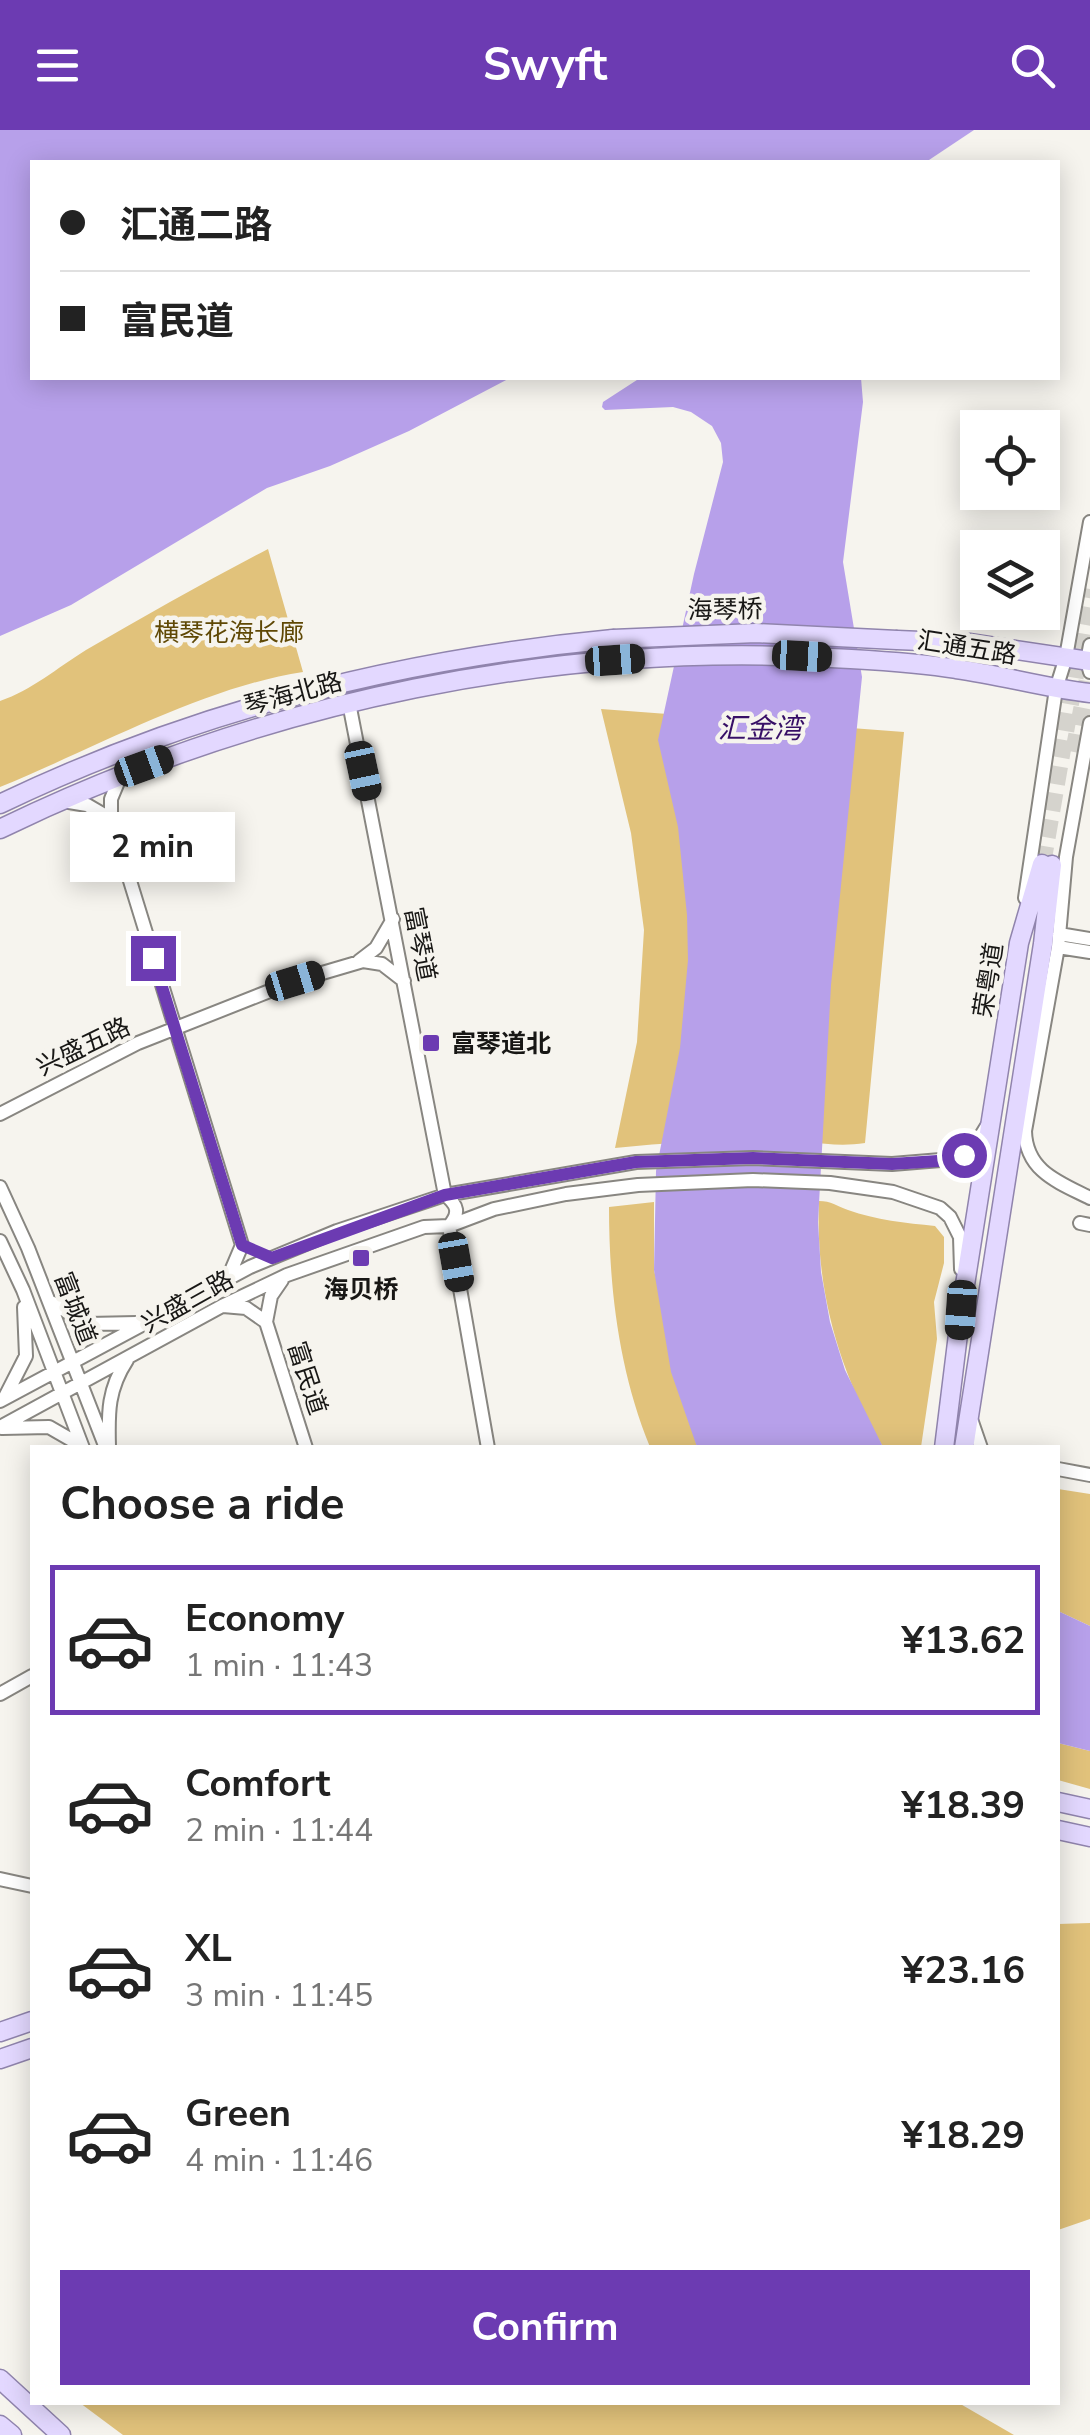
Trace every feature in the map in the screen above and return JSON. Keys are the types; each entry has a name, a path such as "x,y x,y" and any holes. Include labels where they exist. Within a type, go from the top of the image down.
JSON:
{"main road":[{"name":"海琴桥","path":"613,639 756,634 898,640"},
{"name":"琴海北路","path":"0,804 137,746 288,696 420,665 613,639"},
{"name":"汇通五路","path":"898,640 969,643 1089,660"},
{"name":"海琴桥","path":"615,660 756,655 896,662"},
{"name":"琴海北路","path":"0,828 121,775 226,738 350,703 462,680 615,660"},
{"name":"汇通五路","path":"896,662 954,668 1090,693"},
{"path":"1019,943 1047,865 1053,942"},
{"name":"荣粤道","path":"964,1445 1053,942"},
{"name":"荣粤道","path":"944,1445 961,1310 1019,943"},
{"path":"1060,1802 1090,1808"},
{"path":"1060,1830 1090,1837"},
{"path":"0,2032 30,2022"},
{"path":"0,2058 30,2049"},
{"path":"0,2379 57,2432 79,2435"},
{"path":"0,2424 12,2435"}],"street":[{"name":"荣粤道","path":"1019,943 1056,689 1066,657 1090,522"},
{"name":"富琴道","path":"350,703 445,1195 456,1204 450,1226"},
{"name":"荣粤道","path":"1090,723 1066,857 1025,1144 1038,1169 1090,1198"},
{"path":"121,775 111,799 111,819 242,1245 228,1278"},
{"path":"60,801 87,804 111,819"},
{"path":"357,962 376,948 393,919"},
{"path":"1053,942 1090,939"},
{"path":"1053,942 1090,952"},
{"path":"357,962 382,964 405,981"},
{"name":"兴盛五路","path":"0,1114 67,1077 174,1027 357,962"},
{"name":"兴盛三路","path":"2,1400 228,1278 445,1195 636,1162 734,1158 892,1164 953,1160 974,1147 992,1113"},
{"name":"兴盛三路","path":"0,1427 222,1306 287,1275 424,1227 450,1226 512,1205 638,1184 753,1180 830,1183 892,1192 940,1208 950,1217 960,1237 961,1310"},
{"name":"富城道","path":"0,1187 106,1445"},
{"path":"450,1226 487,1445"},
{"name":"富城道","path":"0,1241 23,1290 81,1445"},
{"path":"242,1245 272,1258"},
{"path":"222,1306 246,1308 266,1322 271,1296 287,1275"},
{"path":"2,1400 26,1356 23,1290"},
{"path":"49,1300 88,1324 144,1323"},
{"name":"富民道","path":"266,1322 305,1445"},
{"path":"107,1445 108,1398 128,1358"},
{"path":"970,1412 980,1445"},
{"path":"0,1427 49,1428 79,1445"},
{"path":"1060,1469 1090,1474"},
{"path":"2,1688 30,1677"},
{"path":"0,1879 30,1886"}],"green space":[{"name":"横琴花海长廊","path":"268,549 303,672 188,705 0,787 0,701"},
{"path":"601,709 904,732 865,1143 752,1139 615,1148 637,1042 644,930 631,833"},
{"path":"819,1201 880,1219 935,1226 944,1237 944,1263 934,1302 937,1339 921,1445 882,1445 867,1419 833,1329 819,1234"},
{"path":"654,1202 654,1270 697,1445 649,1445 639,1418 618,1329 609,1207"},
{"path":"1060,1489 1090,1494 1090,1626 1060,1612"},
{"path":"1060,1744 1090,1751 1090,1789 1060,1781"},
{"path":"1090,1923 1090,2219 1060,2229 1060,1924"},
{"path":"83,2405 962,2405 1014,2435 123,2435"}],"water":[{"path":"0,130 974,130 929,160 30,160 30,380 506,380 409,431 330,466 267,488 71,605 0,636"},
{"name":"汇金湾","path":"637,380 861,380 863,402 843,562 862,677 831,985 818,1222 830,1322 845,1370 882,1445 696,1445 671,1372 654,1270 656,1171 680,1048 688,960 678,827 658,740 723,462 721,443 712,426 691,412 673,407 605,410 603,402"},
{"path":"1060,1612 1090,1626 1090,1751 1060,1744"}],"tunnel":[{"path":"1042,864 1090,589"},
{"path":"1074,752 1090,668"}],"place":[{"name":"富琴道北","path":"431,1043"},
{"name":"海贝桥","path":"361,1258"}],"route":[{"path":"153,958 242,1245 272,1258 337,1231 445,1195 636,1162 753,1158 892,1164 953,1160 964,1155"}]}
